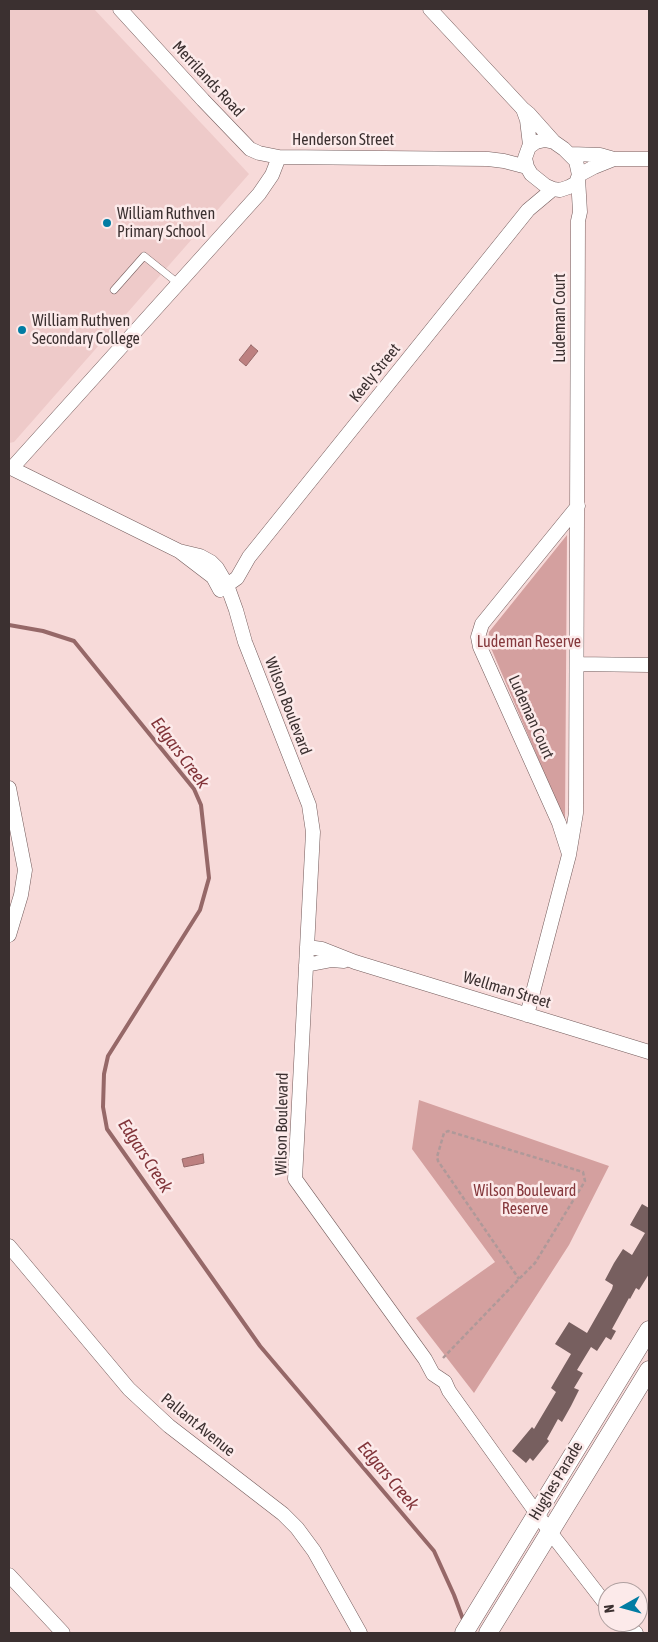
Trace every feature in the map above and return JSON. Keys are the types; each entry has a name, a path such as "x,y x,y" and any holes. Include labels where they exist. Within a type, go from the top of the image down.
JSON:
{"street":[{"name":"Merrilands Road","path":"120,9 250,149 280,157"},
{"path":"430,9 554,142 571,154 576,161 578,176 576,183 569,188 557,190 530,172 525,158 529,146 527,120 523,109"},
{"path":"529,146 541,141 554,142"},
{"name":"Henderson Street","path":"488,159 504,156 529,146"},
{"path":"571,154 600,154 614,159"},
{"name":"Henderson Street","path":"10,468 259,194 272,176 280,157 488,159 504,161 530,172"},
{"path":"578,176 594,166 614,159 649,159"},
{"name":"Keely Street","path":"528,210 534,193 530,172"},
{"name":"Ludeman Court","path":"527,1015 569,854 576,813 578,221 580,212 578,176"},
{"name":"Keely Street","path":"223,583 237,578 249,557 528,210 557,190"},
{"name":"Ludeman Court","path":"557,190 571,201 578,221"},
{"name":"Wilson Boulevard","path":"10,468 180,551 212,577 223,583 229,617 245,642 308,805 313,832 296,1179 425,1359 433,1374 445,1382 449,1391 536,1513 598,1594"},
{"name":"Ludeman Court","path":"569,854 559,823 480,648 478,637 482,624 578,506"},
{"path":"577,664 649,665"},
{"path":"9,788 25,870 21,895 9,935"},
{"name":"Wellman Street","path":"307,947 322,949 355,962 649,1052"},
{"name":"Wellman Street","path":"306,965 332,960 355,962"},
{"name":"Pallant Avenue","path":"9,1246 129,1389 169,1426 283,1514 297,1528 314,1551 360,1633"},
{"name":"Hughes Parade","path":"464,1633 649,1330"},
{"name":"Hughes Parade","path":"488,1633 649,1370"},
{"path":"9,1575 63,1633"}],"lane":[{"path":"114,290 144,256 178,284"}],"path":[{"path":"442,1358 535,1263 585,1181 583,1172 448,1131 444,1133 437,1157 438,1161 519,1279"}],"shaded area":[{"name":"William Ruthven Primary School","path":"9,9 94,9 249,174 14,442 9,443"},
{"path":"251,345 258,351 246,366 239,360"},
{"path":"203,1154 204,1163 184,1167 182,1159"}],"green space":[{"name":"Ludeman Reserve","path":"567,535 565,822 488,641 489,632"},
{"name":"Wilson Boulevard Reserve","path":"419,1100 609,1166 569,1245 474,1393 416,1318 495,1262 412,1149"}],"building":[{"path":"642,1204 649,1208 649,1274 639,1290 636,1288 629,1298 612,1329 616,1331 611,1340 606,1337 597,1351 591,1347 577,1370 583,1373 574,1388 579,1390 571,1406 562,1422 558,1419 547,1439 549,1441 533,1461 530,1458 526,1463 512,1451 532,1427 534,1429 556,1392 551,1388 571,1354 555,1344 569,1322 587,1333 612,1289 613,1285 605,1280 614,1263 623,1249 632,1255 645,1233 630,1225"}],"waterway":[{"name":"Edgars Creek","path":"9,625 43,631 74,641 194,789 201,805 209,878 200,910 108,1056 104,1074 103,1107 107,1129 260,1346 434,1551 464,1622"}],"place":[{"name":"William Ruthven Primary School","path":"107,223"},
{"name":"William Ruthven Secondary College","path":"22,330"}]}
